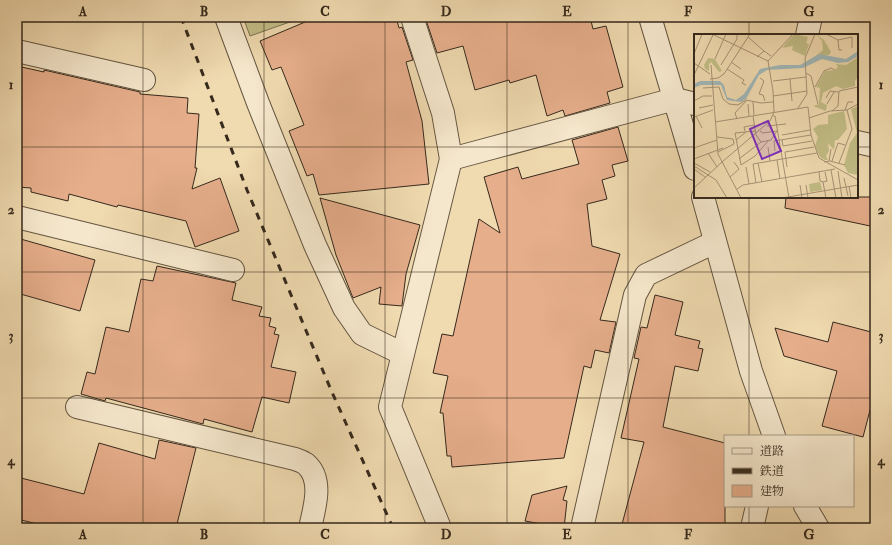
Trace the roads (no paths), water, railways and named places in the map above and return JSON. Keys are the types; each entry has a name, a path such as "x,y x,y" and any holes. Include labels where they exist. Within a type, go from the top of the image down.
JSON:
{"street":[{"path":"226,17 258,103 315,245 344,308 362,334 403,354"},
{"path":"412,17 443,113 451,159 390,407 440,528"},
{"path":"650,17 685,102 694,162"},
{"path":"807,34 812,17"},
{"path":"17,51 144,80"},
{"path":"451,159 685,102"},
{"path":"858,142 875,146"},
{"path":"703,198 751,371 774,435"},
{"path":"17,217 233,270"},
{"path":"582,528 635,295 646,275 715,242"},
{"path":"77,407 294,459 306,464 314,476 317,488 310,528"},
{"path":"752,528 757,507"},
{"path":"806,507 818,528"}],"railway":[{"path":"181,17 247,190 331,390 393,528"}]}
